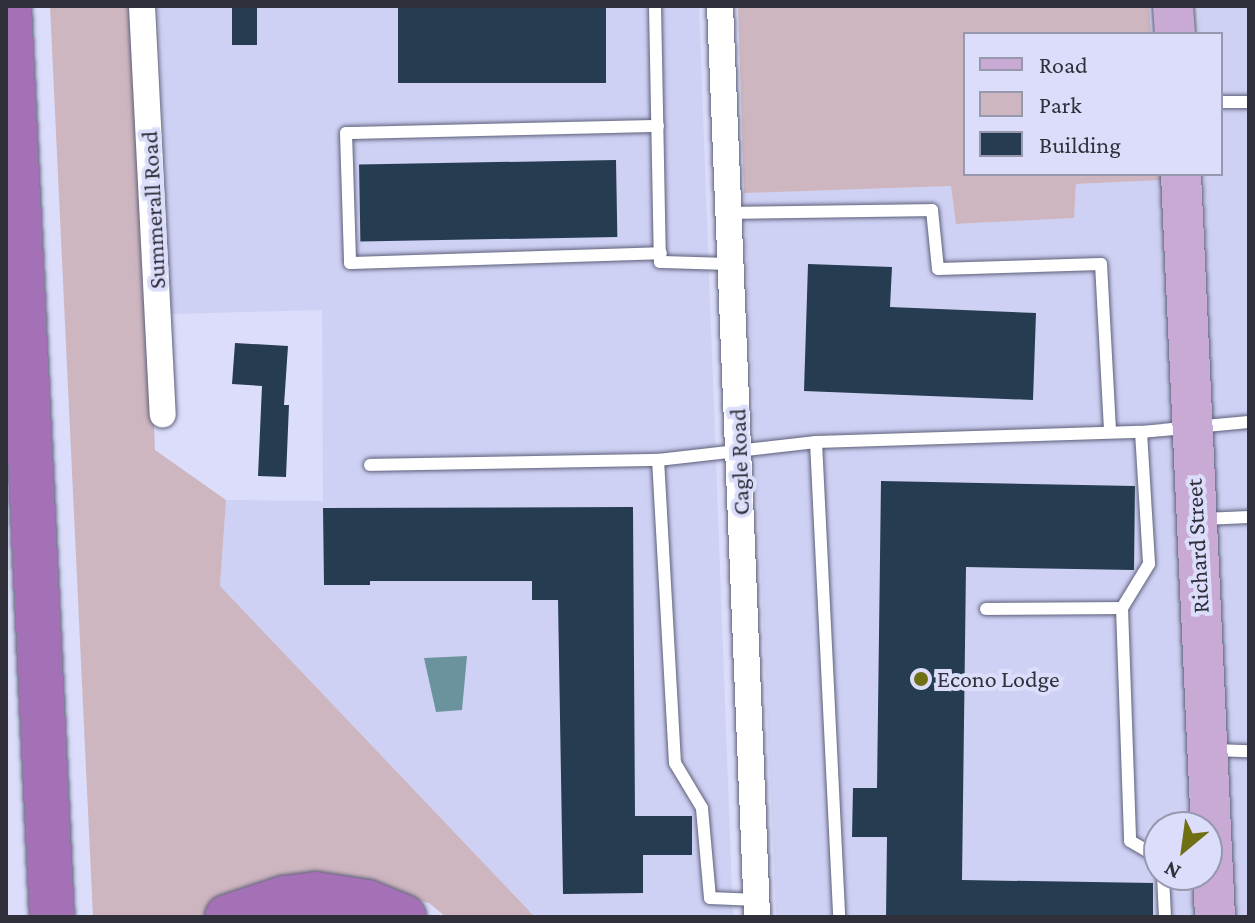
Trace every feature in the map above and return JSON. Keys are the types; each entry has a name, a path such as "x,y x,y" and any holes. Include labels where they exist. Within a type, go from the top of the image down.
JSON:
{"highway":[{"path":"9,6 52,917"},
{"path":"227,917 284,898 315,894 367,902 404,917"}],"main road":[{"path":"1173,6 1175,32"},
{"name":"Richard Street","path":"1181,176 1215,917"}],"street":[{"name":"Summerall Road","path":"142,6 163,414"},
{"name":"Cagle Road","path":"720,6 757,908"}],"lane":[{"path":"655,6 660,262 731,264"},
{"path":"1223,102 1249,102"},
{"path":"658,126 346,133 350,263 661,253"},
{"path":"729,213 932,210 938,269 1101,264 1110,432"},
{"path":"370,465 658,460 816,442 1141,432 1249,422"},
{"path":"1141,432 1149,564 1122,608 1130,841 1143,849"},
{"path":"816,442 839,917"},
{"path":"658,460 675,763 702,808 710,898 757,908"},
{"path":"1196,520 1249,517"},
{"path":"986,609 1122,608"},
{"path":"1207,750 1249,751"},
{"path":"1164,891 1165,917"}],"shaded area":[{"path":"158,6 699,6 733,917 535,917 220,586 226,500 323,501 322,310 171,314"},
{"path":"1199,6 1249,6 1249,917 1235,917 1212,448 1204,176 1223,176 1223,32 1199,32"},
{"path":"1163,180 1195,811 1143,811 1143,891 1200,891 1201,917 776,917 744,193 951,186 957,224 1074,218 1076,184"},
{"path":"467,656 462,710 436,712 424,658"}],"green space":[{"path":"50,6 136,6 155,450 226,500 220,586 535,917 446,917 429,903 334,881 259,888 204,917 93,917"},
{"path":"738,6 1149,6 1151,32 963,32 963,176 1162,176 1163,180 1076,184 1074,218 956,224 951,186 744,193"}],"building":[{"path":"232,6 257,6 257,45 232,45"},
{"path":"398,6 606,6 606,83 398,83"},
{"path":"616,160 617,237 360,241 359,164"},
{"path":"808,264 892,267 890,307 1036,313 1033,400 804,391"},
{"path":"235,343 288,346 284,405 289,405 286,477 258,476 262,386 232,384"},
{"name":"Econo Lodge","path":"881,481 1135,486 1134,570 966,567 962,880 1143,883 1143,891 1153,891 1153,917 886,917 887,837 852,837 853,788 877,788"},
{"path":"633,507 635,816 692,816 692,855 643,855 643,893 563,894 558,600 532,600 532,581 370,581 370,585 324,585 323,508"}],"place":[{"name":"Econo Lodge","path":"921,679"}]}
